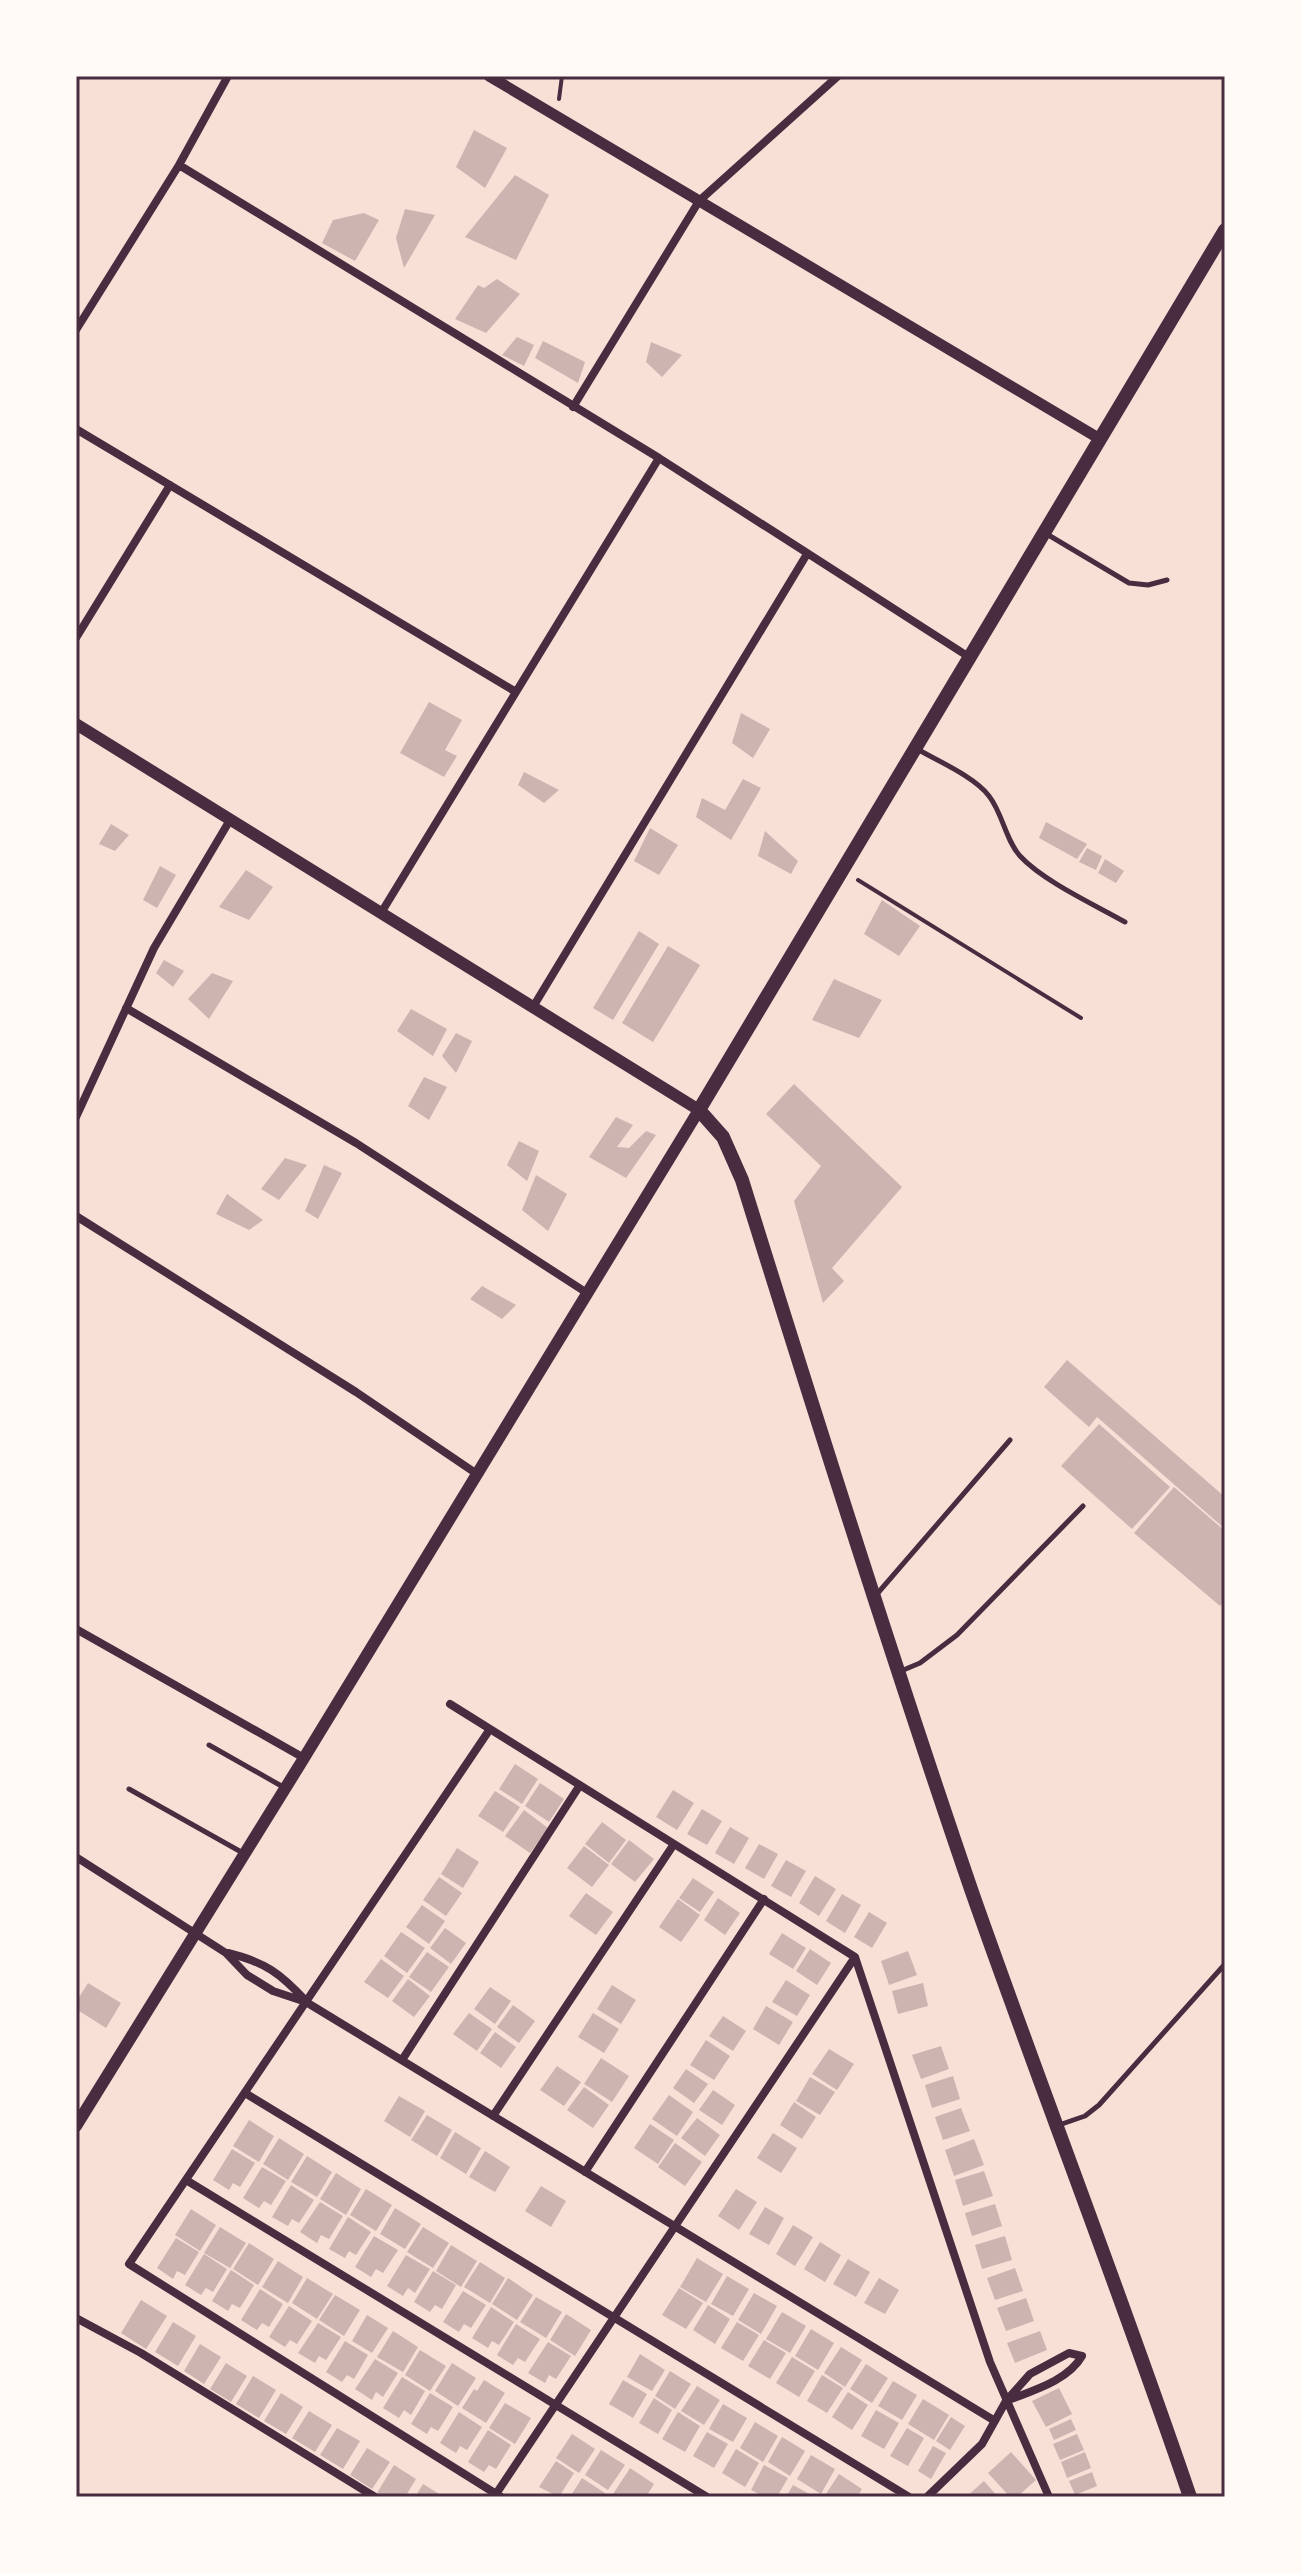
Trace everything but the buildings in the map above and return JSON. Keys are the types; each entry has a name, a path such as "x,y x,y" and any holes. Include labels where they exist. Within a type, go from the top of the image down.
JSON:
{"main road":[{"path":"76,2126 81,2106 304,1758 699,1110 1225,230"},
{"path":"76,724 699,1110 723,1137 742,1180 873,1598 973,1895 1131,2325 1190,2497"}],"street":[{"path":"76,330 179,165 228,76"},
{"path":"489,76 1100,439"},
{"path":"573,407 699,201 838,76"},
{"path":"179,165 659,458 969,657"},
{"path":"76,429 516,692"},
{"path":"381,913 659,458"},
{"path":"76,638 170,485"},
{"path":"533,1007 807,554"},
{"path":"76,1117 154,948 230,820"},
{"path":"126,1008 356,1143 587,1293"},
{"path":"76,1216 356,1392 477,1474"},
{"path":"76,1629 304,1758"},
{"path":"450,1704 855,1957 990,2362 1049,2497"},
{"path":"490,1729 129,2264 498,2495 855,1957"},
{"path":"402,2060 580,1785"},
{"path":"493,2116 674,1844"},
{"path":"76,1857 226,1953 247,1975 273,1991 306,2002 995,2421"},
{"path":"585,2172 764,1899"},
{"path":"226,1953 264,1964 282,1976 306,2002"},
{"path":"245,2093 909,2497"},
{"path":"186,2180 707,2497"},
{"path":"76,2318 141,2353 375,2497"},
{"path":"927,2497 974,2453 1006,2401 1030,2374 1069,2353 1082,2356 1076,2366 1055,2379 1006,2401"}],"lane":[{"path":"1044,533 1129,583 1148,585 1167,580"},
{"path":"915,748 961,774 988,794 1008,838 1020,856 1039,871 1125,922"},
{"path":"873,1598 1010,1440"},
{"path":"898,1672 920,1663 957,1635 1083,1506"},
{"path":"209,1745 285,1788"},
{"path":"129,1789 244,1853"},
{"path":"1058,2125 1085,2116 1099,2105 1225,1964"}],"path":[{"path":"842,871 1081,1018"}]}
